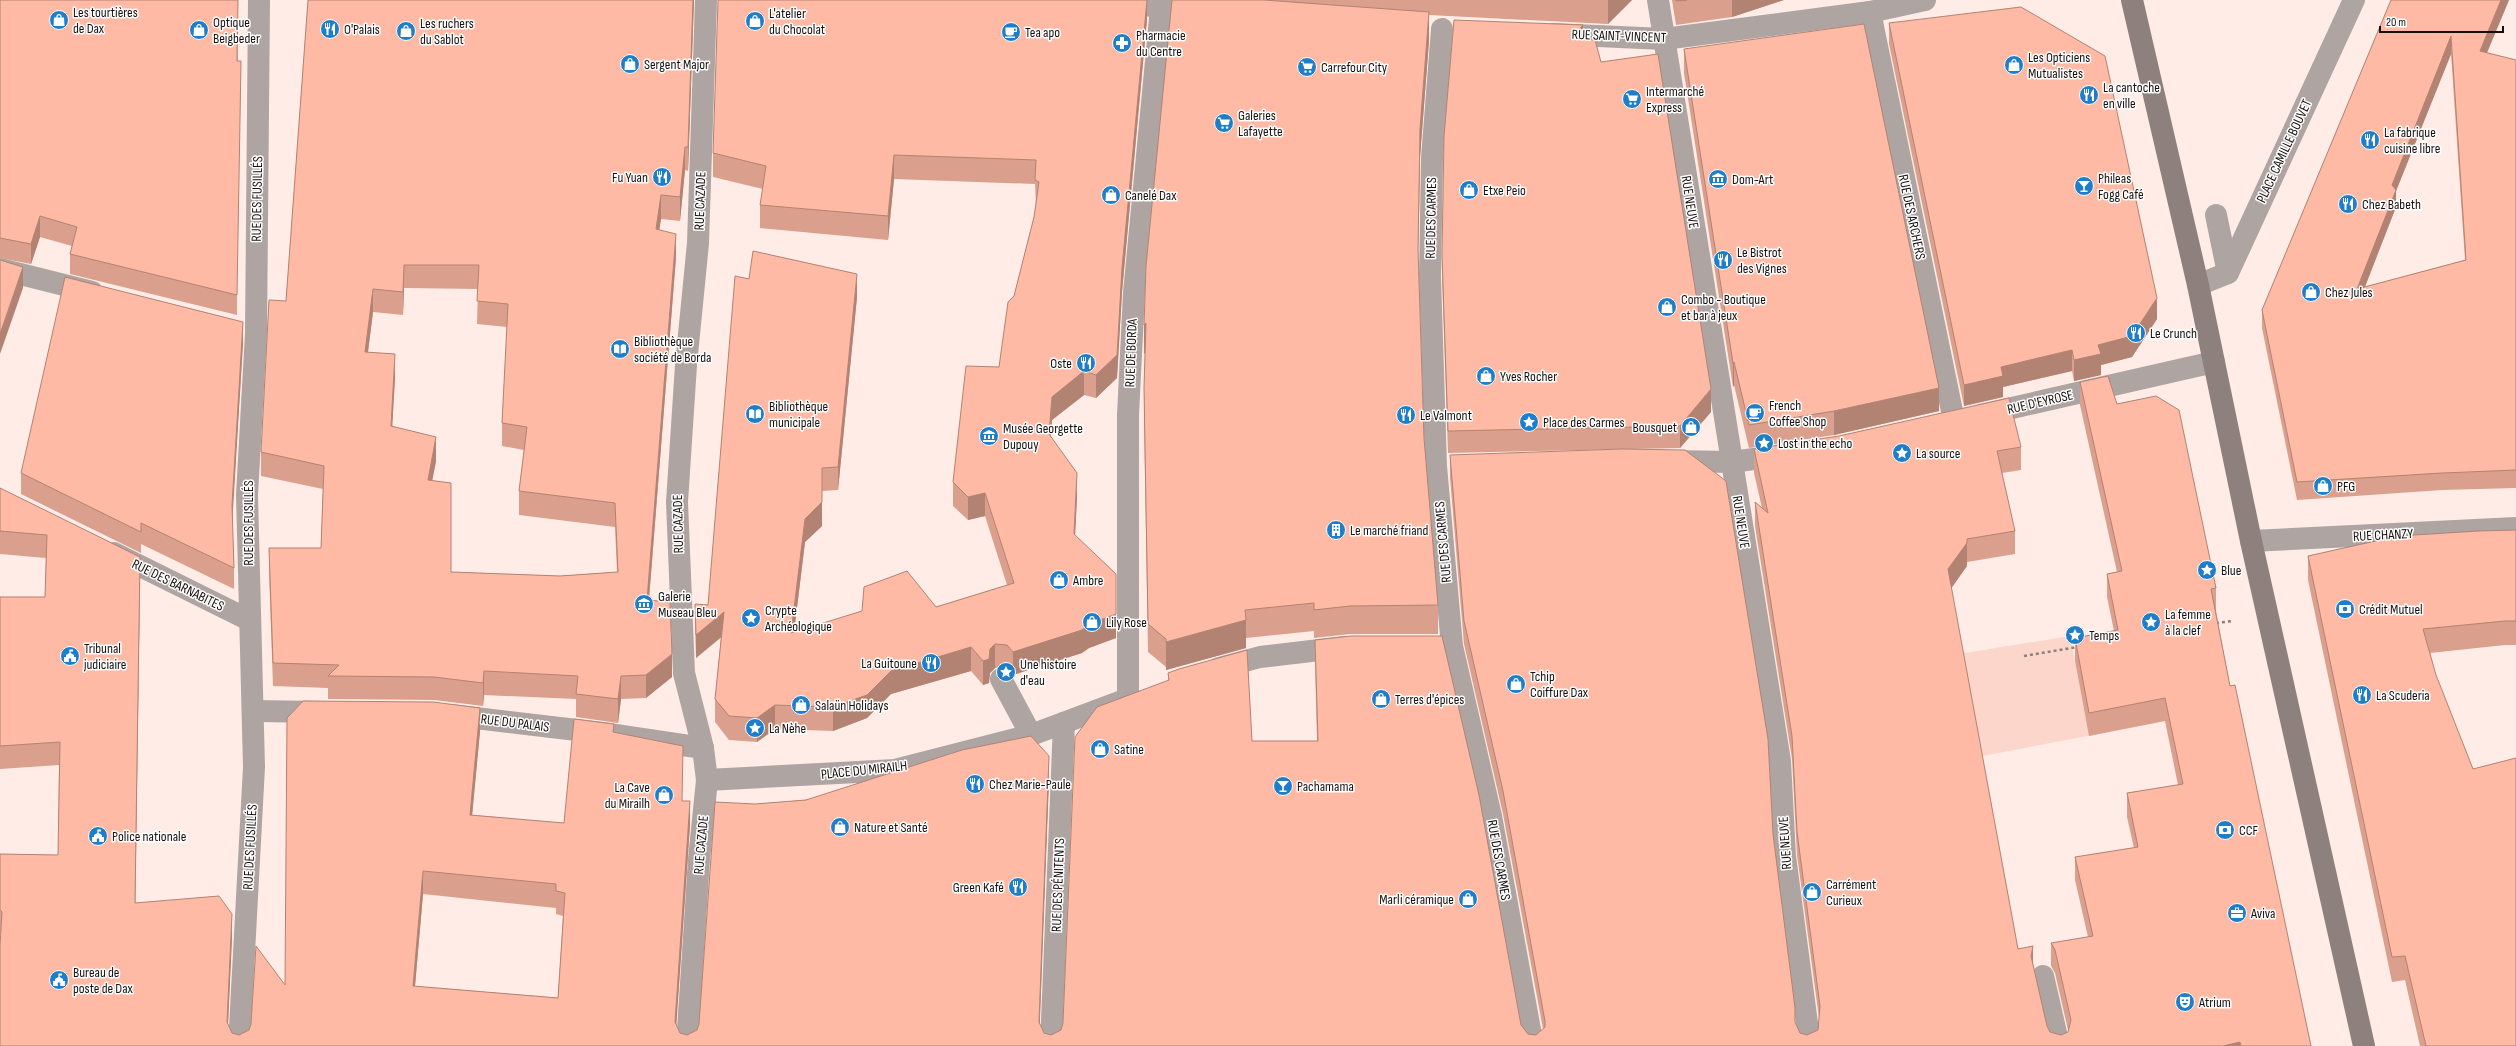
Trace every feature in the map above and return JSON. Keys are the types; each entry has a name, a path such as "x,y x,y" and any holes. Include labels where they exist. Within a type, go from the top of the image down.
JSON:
{"main road":[{"path":"2132,0 2198,285 2251,541 2364,1046"}],"street":[{"name":"RUE DES FUSILLÉS","path":"239,1046 254,767 249,620 247,495 256,333 260,0"},
{"name":"RUE CAZADE","path":"687,1046 699,859 707,780 703,748 684,672 677,502 686,365 698,243 706,0"},
{"path":"1096,0 1161,8 1224,13"},
{"name":"RUE NEUVE","path":"1658,0 1780,761 1785,856 1808,1031 1807,1046"},
{"name":"RUE SAINT-VINCENT","path":"1536,33 1664,39 1870,12 1925,0"},
{"name":"PLACE CAMILLE BOUVET","path":"2228,273 2354,0"},
{"name":"RUE DE BORDA","path":"1128,699 1128,415 1134,292 1161,8"},
{"name":"RUE DES ARCHERS","path":"1870,12 1954,421"},
{"path":"1419,28 1466,30"},
{"name":"RUE DES CARMES","path":"1442,29 1432,158 1430,277 1436,466 1452,646 1491,816 1533,1046"},
{"path":"2198,285 2228,273 2216,215"},
{"path":"0,269 109,296"},
{"path":"233,327 256,333"},
{"name":"RUE D'EYROSE","path":"1933,426 2214,362"},
{"path":"1646,460 1732,462 1806,452"},
{"path":"1436,466 1459,465"},
{"name":"RUE CHANZY","path":"2251,541 2516,528"},
{"name":"RUE DES BARNABITES","path":"98,546 249,620"},
{"path":"1198,674 1260,656 1366,646"},
{"path":"1428,646 1452,646"},
{"path":"1001,679 1031,735"},
{"name":"PLACE DU MIRAILH","path":"707,780 895,770 1031,735 1148,691"},
{"path":"253,712 339,712"},
{"name":"RUE DU PALAIS","path":"434,713 602,733 703,748"},
{"name":"RUE DES PÉNITENTS","path":"1051,1046 1064,723"},
{"path":"2043,976 2059,1046"}],"path":[{"path":"2024,656 2078,646"}],"shaded area":[{"path":"2070,636 2087,724 2096,723 2098,734 1977,757 1959,654"}],"building":[{"path":"0,0 238,0 237,61 241,61 237,295 70,254 77,227 40,216 31,244 0,238"},
{"path":"308,0 693,0 688,147 685,147 680,197 661,195 656,229 676,234 647,600 670,602 672,654 646,675 621,676 618,699 576,694 578,676 484,671 483,683 434,677 328,676 339,665 273,663 269,548 321,548 324,466 261,452 269,300 286,301","holes":["404,265 479,265 477,301 508,304 502,423 527,427 519,491 615,503 618,572 560,576 451,572 451,483 428,480 436,437 391,426 395,354 365,352 373,289 403,292"]},
{"path":"718,0 1147,0 1122,268 1117,355 1096,375 1084,371 1052,397 1049,434 1077,473 1074,534 1116,574 1116,614 1089,624 1082,630 1013,652 1007,645 995,644 990,649 989,659 983,661 971,647 891,671 867,695 833,707 775,705 757,718 729,716 715,699 724,612 696,635 695,604 708,605 735,276 749,279 753,251 857,274 838,467 822,468 822,502 805,519 791,633 862,611 864,587 907,571 936,607 1014,583 985,493 968,497 953,482 966,366 999,367 1008,302 1014,296 1034,217 1039,182 1035,180 1036,160 894,155 888,216 760,205 766,166 713,153"},
{"path":"1172,0 1264,0 1429,12 1420,129 1418,249 1424,438 1438,605 1350,606 1314,610 1314,603 1245,610 1246,620 1166,642 1166,639 1148,624 1144,387 1146,266"},
{"path":"2391,0 2501,0 2480,51 2516,60 2516,470 2297,482 2262,310","holes":["2451,36 2466,260 2357,289 2396,190 2392,185"]},
{"path":"2021,7 2105,56 2157,298 2132,336 2098,345 2101,354 2074,360 2072,350 2001,367 2003,376 1964,385 1889,23"},
{"path":"1454,20 1583,25 1572,37 1595,40 1601,62 1658,54 1711,389 1680,426 1448,431 1442,255 1444,136"},
{"path":"1864,24 1939,388 1834,411 1749,425 1734,362 1733,363 1684,49"},
{"path":"0,260 23,267 0,334"},
{"path":"65,277 243,322 232,505 234,568 141,523 141,532 21,473"},
{"path":"2108,376 2117,404 2156,396 2179,410 2216,588 2211,589 2230,686 2235,685 2311,1046 2241,1046 2240,1042 2223,1046 0,1046 0,946 2,912 0,910 0,854 58,855 60,742 0,746 0,597 45,597 47,535 0,531 0,488 140,557 135,903 219,896 232,914 227,1022 232,1033 239,1035 249,1030 251,1024 256,946 285,985 287,718 303,701 433,702 480,708 470,815 564,823 574,719 614,724 613,732 683,746 682,801 690,801 675,1022 680,1033 687,1035 697,1030 699,1024 715,802 755,804 806,800 962,750 1031,736 1049,756 1039,1022 1044,1033 1051,1035 1061,1030 1063,1023 1075,737 1097,707 1169,680 1168,673 1247,650 1252,741 1318,741 1315,640 1351,636 1442,636 1479,795 1521,1025 1528,1034 1536,1035 1545,1027 1545,1021 1503,791 1464,621 1450,455 1622,449 1685,450 1726,481 1768,739 1773,834 1795,1008 1795,1022 1800,1033 1807,1035 1818,1030 1820,1006 1797,832 1792,736 1755,502 1768,513 1754,449 1839,436 2009,398 2021,447 1997,451 2015,531 1967,539 1967,543 1948,569 2018,949 2033,946 2031,956 2047,1026 2050,1032 2061,1035 2068,1032 2071,1020 2055,950 2051,943 2093,936 2075,857 2138,847 2127,793 2183,784 2165,698 2089,713 2075,638 2118,630 2107,574 2122,571 2080,382","holes":["423,871 556,884 556,891 565,893 558,998 413,986"]},
{"path":"2516,530 2516,621 2423,629 2436,675 2473,769 2516,758 2516,1046 2426,1046 2405,956 2392,957 2308,556 2398,536"}],"place":[{"name":"Les tourtières de Dax","path":"59,20"},
{"name":"L'atelier du Chocolat","path":"755,21"},
{"name":"O'Palais","path":"330,29"},
{"name":"Optique Beigbeder","path":"199,30"},
{"name":"Les ruchers du Sablot","path":"406,31"},
{"name":"Tea apo","path":"1011,32"},
{"name":"Pharmacie du Centre","path":"1122,43"},
{"name":"Sergent Major","path":"630,64"},
{"name":"Les Opticiens Mutualistes","path":"2014,65"},
{"name":"Carrefour City","path":"1307,67"},
{"name":"La cantoche en ville","path":"2089,95"},
{"name":"Intermarché Express","path":"1632,99"},
{"name":"Galeries Lafayette","path":"1224,123"},
{"name":"La fabrique cuisine libre","path":"2370,140"},
{"name":"Fu Yuan","path":"662,177"},
{"name":"Dom-Art","path":"1718,179"},
{"name":"Phileas Fogg Café","path":"2084,186"},
{"name":"Etxe Peio","path":"1469,190"},
{"name":"Canelé Dax","path":"1111,195"},
{"name":"Chez Babeth","path":"2348,204"},
{"name":"Le Bistrot des Vignes","path":"1723,260"},
{"name":"Chez Jules","path":"2311,292"},
{"name":"Combo - Boutique et bar à jeux","path":"1667,307"},
{"name":"Le Crunch","path":"2136,333"},
{"name":"Bibliothèque société de Borda","path":"620,349"},
{"name":"Oste","path":"1086,363"},
{"name":"Yves Rocher","path":"1486,376"},
{"name":"French Coffee Shop","path":"1755,413"},
{"name":"Bibliothèque municipale","path":"755,414"},
{"name":"Le Valmont","path":"1406,415"},
{"name":"Place des Carmes","path":"1529,422"},
{"name":"Bousquet","path":"1691,427"},
{"name":"Musée Georgette Dupouy","path":"989,436"},
{"name":"Lost in the echo","path":"1764,443"},
{"name":"La source","path":"1902,453"},
{"name":"PFG","path":"2323,486"},
{"name":"Le marché friand","path":"1336,530"},
{"name":"Blue","path":"2207,570"},
{"name":"Ambre","path":"1059,580"},
{"name":"Galerie Museau Bleu","path":"644,604"},
{"name":"Crédit Mutuel","path":"2345,609"},
{"name":"Crypte Archéologique","path":"751,618"},
{"name":"Lily Rose","path":"1092,622"},
{"name":"La femme à la clef","path":"2151,622"},
{"name":"Temps","path":"2075,635"},
{"name":"Tribunal judiciaire","path":"70,656"},
{"name":"La Guitoune","path":"931,663"},
{"name":"Une histoire d'eau","path":"1006,672"},
{"name":"Tchip Coiffure Dax","path":"1516,684"},
{"name":"La Scuderia","path":"2362,695"},
{"name":"Terres d'épices","path":"1381,699"},
{"name":"Salaün Holidays","path":"801,705"},
{"name":"La Nèhe","path":"755,728"},
{"name":"Satine","path":"1100,749"},
{"name":"Chez Marie-Paule","path":"975,784"},
{"name":"Pachamama","path":"1283,786"},
{"name":"La Cave du Mirailh","path":"664,795"},
{"name":"Nature et Santé","path":"840,827"},
{"name":"CCF","path":"2225,830"},
{"name":"Police nationale","path":"98,836"},
{"name":"Green Kafé","path":"1018,887"},
{"name":"Carrément Curieux","path":"1812,892"},
{"name":"Marli céramique","path":"1468,899"},
{"name":"Aviva","path":"2237,913"},
{"name":"Bureau de poste de Dax","path":"59,980"},
{"name":"Atrium","path":"2185,1002"}]}
